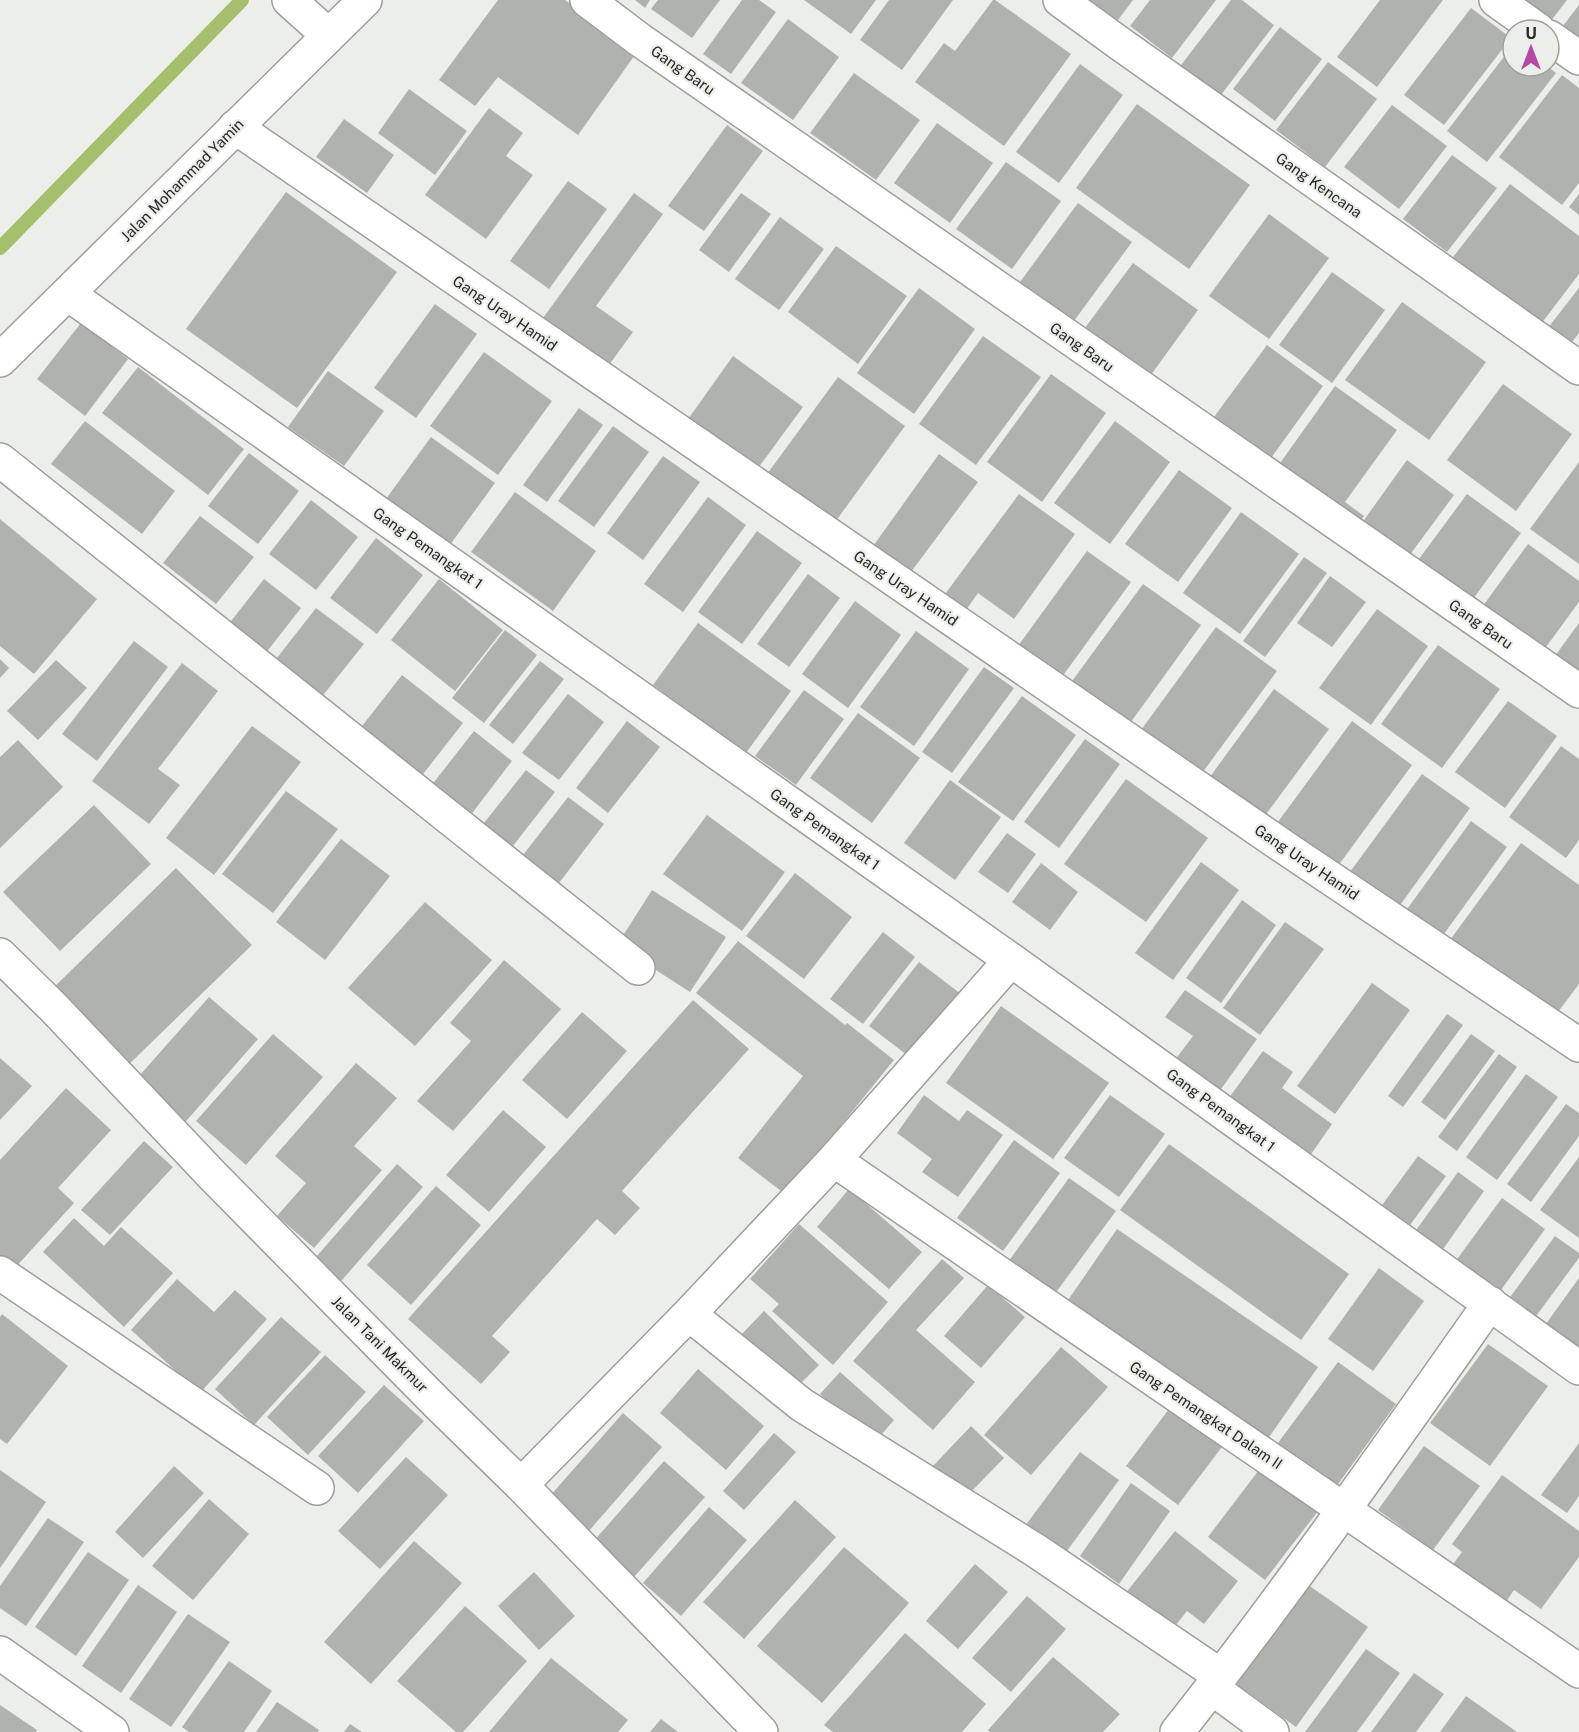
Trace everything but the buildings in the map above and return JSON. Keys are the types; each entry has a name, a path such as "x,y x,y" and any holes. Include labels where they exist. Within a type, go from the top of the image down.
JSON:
{"street":[{"path":"289,0 327,34"},
{"name":"Jalan Mohammad Yamin","path":"0,360 327,34 365,0"},
{"name":"Gang Baru","path":"587,0 640,40 1579,692"},
{"name":"Gang Kencana","path":"1060,0 1579,368"},
{"path":"1496,0 1521,18"},
{"path":"1561,45 1579,58"},
{"name":"Gang Uray Hamid","path":"235,128 1280,844 1579,1045"},
{"name":"Gang Pemangkat 1","path":"68,294 1011,960 1579,1368"},
{"path":"0,460 638,968"},
{"name":"Jalan Tani Makmur","path":"0,956 54,1008 222,1185 521,1485 761,1732"},
{"path":"521,1485 689,1314 834,1160 1011,960"},
{"name":"Gang Pemangkat Dalam II","path":"834,1160 1579,1671"},
{"path":"0,1274 317,1488"},
{"path":"1177,1732 1345,1510 1490,1303"},
{"path":"689,1314 802,1405 1035,1550 1216,1682 1272,1732"},
{"path":"0,1653 112,1732"}],"waterway":[{"path":"0,248 242,0"}]}
